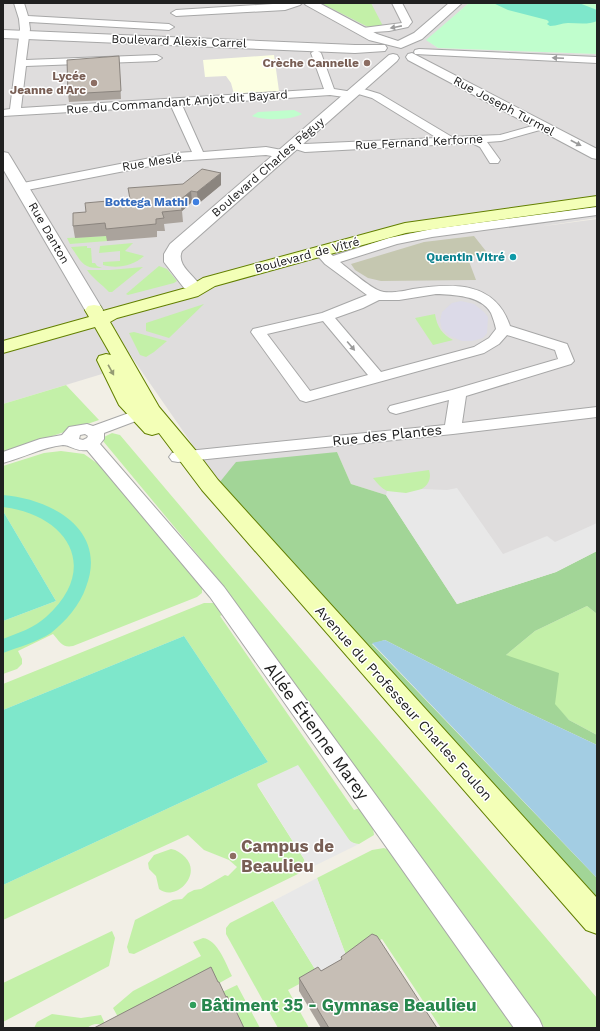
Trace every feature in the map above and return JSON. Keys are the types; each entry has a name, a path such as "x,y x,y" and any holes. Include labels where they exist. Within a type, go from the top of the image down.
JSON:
{"main road":[{"name":"Boulevard de Vitré","path":"3,348 190,284 209,282 325,256 405,228 597,201"},
{"name":"Boulevard de Vitré","path":"3,339 64,321 111,314 192,292 209,282"},
{"name":"Avenue du Professeur Charles Foulon","path":"91,317 113,341 145,413"},
{"name":"Avenue du Professeur Charles Foulon","path":"91,317 126,401 145,413 597,920"}],"street":[{"path":"15,112 24,35 24,19 19,3"},
{"path":"164,41 180,3"},
{"path":"176,13 285,7 297,3"},
{"path":"310,3 368,34 400,48 597,60"},
{"path":"368,34 405,25 407,22 397,3"},
{"name":"Boulevard Charles Péguy","path":"190,284 171,261 176,248 354,92 400,48 456,3"},
{"path":"24,19 169,27"},
{"name":"Boulevard Alexis Carrel","path":"3,34 355,49 400,48"},
{"name":"Rue Joseph Turmel","path":"400,48 597,155"},
{"path":"316,52 330,92"},
{"path":"21,63 157,58"},
{"name":"Rue du Commandant Anjot dit Bayard","path":"3,113 330,92 368,92 449,140"},
{"path":"175,102 199,156"},
{"name":"Rue Fernand Kerforne","path":"288,150 501,138 543,126"},
{"path":"475,139 476,142 484,145 494,160"},
{"name":"Rue Meslé","path":"22,187 166,159 288,150"},
{"name":"Rue Danton","path":"3,156 22,187 91,317"},
{"path":"325,256 432,233 597,211"},
{"path":"325,256 377,296"},
{"path":"436,290 465,292 489,302 498,312 504,329 494,341 479,350 306,397 258,332 326,316 358,305 377,296 399,296 436,290"},
{"path":"326,316 378,378"},
{"path":"396,409 458,393 566,361 562,347 504,329"},
{"path":"453,429 458,393"},
{"name":"Rue des Plantes","path":"183,456 453,429 597,412"},
{"path":"3,458 46,443 85,438 145,413"},
{"name":"Allée Étienne Marey","path":"85,438 217,592 530,1028"}],"shaded area":[{"path":"3,3 469,3 427,40 438,48 597,54 597,218 537,227 597,219 597,551 457,604 386,495 351,484 337,452 219,483 131,356 112,371 3,404"},
{"path":"274,55 279,91 234,94 231,83 226,76 205,77 203,60"},
{"path":"474,236 489,255 467,256 476,280 381,281 368,278 355,270 351,264 424,242"},
{"path":"461,301 474,304 488,317 487,333 483,338 472,341 462,341 450,336 442,329 440,321 442,312 452,303"},
{"path":"457,488 503,554 547,536 555,542 597,523 597,551 556,572 457,604 386,495 387,491 406,493 422,489 447,490"},
{"path":"298,765 350,841 359,844 302,872 306,866 304,859 257,784"},
{"path":"317,878 347,958 318,974 273,901"}],"green space":[{"path":"321,3 371,3 383,26 370,28"},
{"path":"469,3 597,3 597,54 438,48 426,40"},
{"path":"493,3 579,3 597,10 597,21 587,23 566,23 550,26 547,24 549,22 547,20 508,10"},
{"path":"294,110 302,114 291,118 277,119 263,119 252,116 258,112"},
{"path":"107,236 107,241 70,244 67,238"},
{"path":"133,243 125,251 144,256 140,259 125,266 119,267 103,265 103,262 120,261 120,251 99,253 100,246"},
{"path":"87,246 87,248 91,248 92,263 95,263 97,266 102,268 90,267 83,264 71,247"},
{"path":"159,266 167,269 177,281 128,295 126,294"},
{"path":"143,267 112,292 109,292 87,270 110,270"},
{"path":"204,304 169,338 146,331 146,323"},
{"path":"435,314 437,323 441,330 453,340 433,345 415,318"},
{"path":"134,332 167,341 146,357 140,355 129,333"},
{"path":"66,385 99,420 3,453 3,404"},
{"path":"112,433 120,435 597,998 597,1028 545,1028 226,589 103,441 104,437"},
{"path":"61,451 84,454 101,466 202,588 202,593 197,597 73,646 64,645 53,634 18,651 22,659 22,664 17,669 3,674 3,621 56,601 3,511 3,466 44,453"},
{"path":"337,452 351,484 386,495 457,604 556,572 597,551 597,614 587,606 535,631 506,655 559,673 555,704 569,720 597,735 597,745 512,705 385,640 372,644 597,878 597,897 219,483 236,462"},
{"path":"429,470 430,478 428,484 423,488 409,493 401,494 387,491 373,478"},
{"path":"3,495 40,503 57,511 71,521 82,534 89,549 91,567 86,587 80,600 62,623 46,636 3,653 3,639 26,630 41,621 63,599 72,580 74,563 70,547 60,532 45,521 26,512 3,507"},
{"path":"3,511 56,601 3,621"},
{"path":"204,603 214,603 224,614 220,616 354,810 360,808 373,828 374,835 359,844 352,843 347,838 257,785 304,859 306,866 302,872 134,954 129,953 127,947 135,920 173,900 182,899 188,893 201,889 225,875 228,876 237,867 229,860 204,850 188,835 3,920 3,885 268,762 184,636 3,710 3,684"},
{"path":"587,606 597,614 597,735 569,720 506,655 535,631"},
{"path":"184,636 268,762 3,885 3,710"},
{"path":"384,848 389,850 515,1028 441,1028 382,939 347,958 317,878 372,850"},
{"path":"171,849 179,852 185,857 190,864 191,871 185,885 172,892 165,892 159,889 156,876 149,869 148,863 154,855"},
{"path":"273,901 318,974 288,990 309,1028 278,1028 226,934 226,928 230,923"},
{"path":"112,931 115,938 109,966 3,1022 3,983"},
{"path":"203,938 213,943 221,953 232,976 214,986 118,1017 113,1008 133,991 201,956 193,942"},
{"path":"237,985 260,1028 236,1028 218,994"},
{"path":"52,1014 81,1018 101,1015 106,1026 96,1024 87,1028 34,1028 37,1022"}],"water":[{"path":"385,640 512,705 597,745 597,878 372,643"}],"building":[{"path":"119,56 121,91 68,94 67,60"},
{"path":"202,169 221,173 197,192 191,191 180,200 182,210 162,212 164,218 156,219 156,224 106,229 105,223 73,226 73,213 86,212 85,203 130,199 128,188 183,184"},
{"path":"372,934 377,936 437,1028 329,1028 299,978 318,967 321,971 342,959 341,957"},
{"path":"211,967 244,1028 94,1028"}],"place":[{"name":"Crèche Cannelle","path":"367,63"},
{"name":"Lycée Jeanne d'Arc","path":"94,83"},
{"name":"Bottega Mathi","path":"196,202"},
{"name":"Quentin Vitré","path":"513,257"},
{"name":"Campus de Beaulieu","path":"233,856"},
{"name":"Bâtiment 35 - Gymnase Beaulieu","path":"193,1005"}]}
